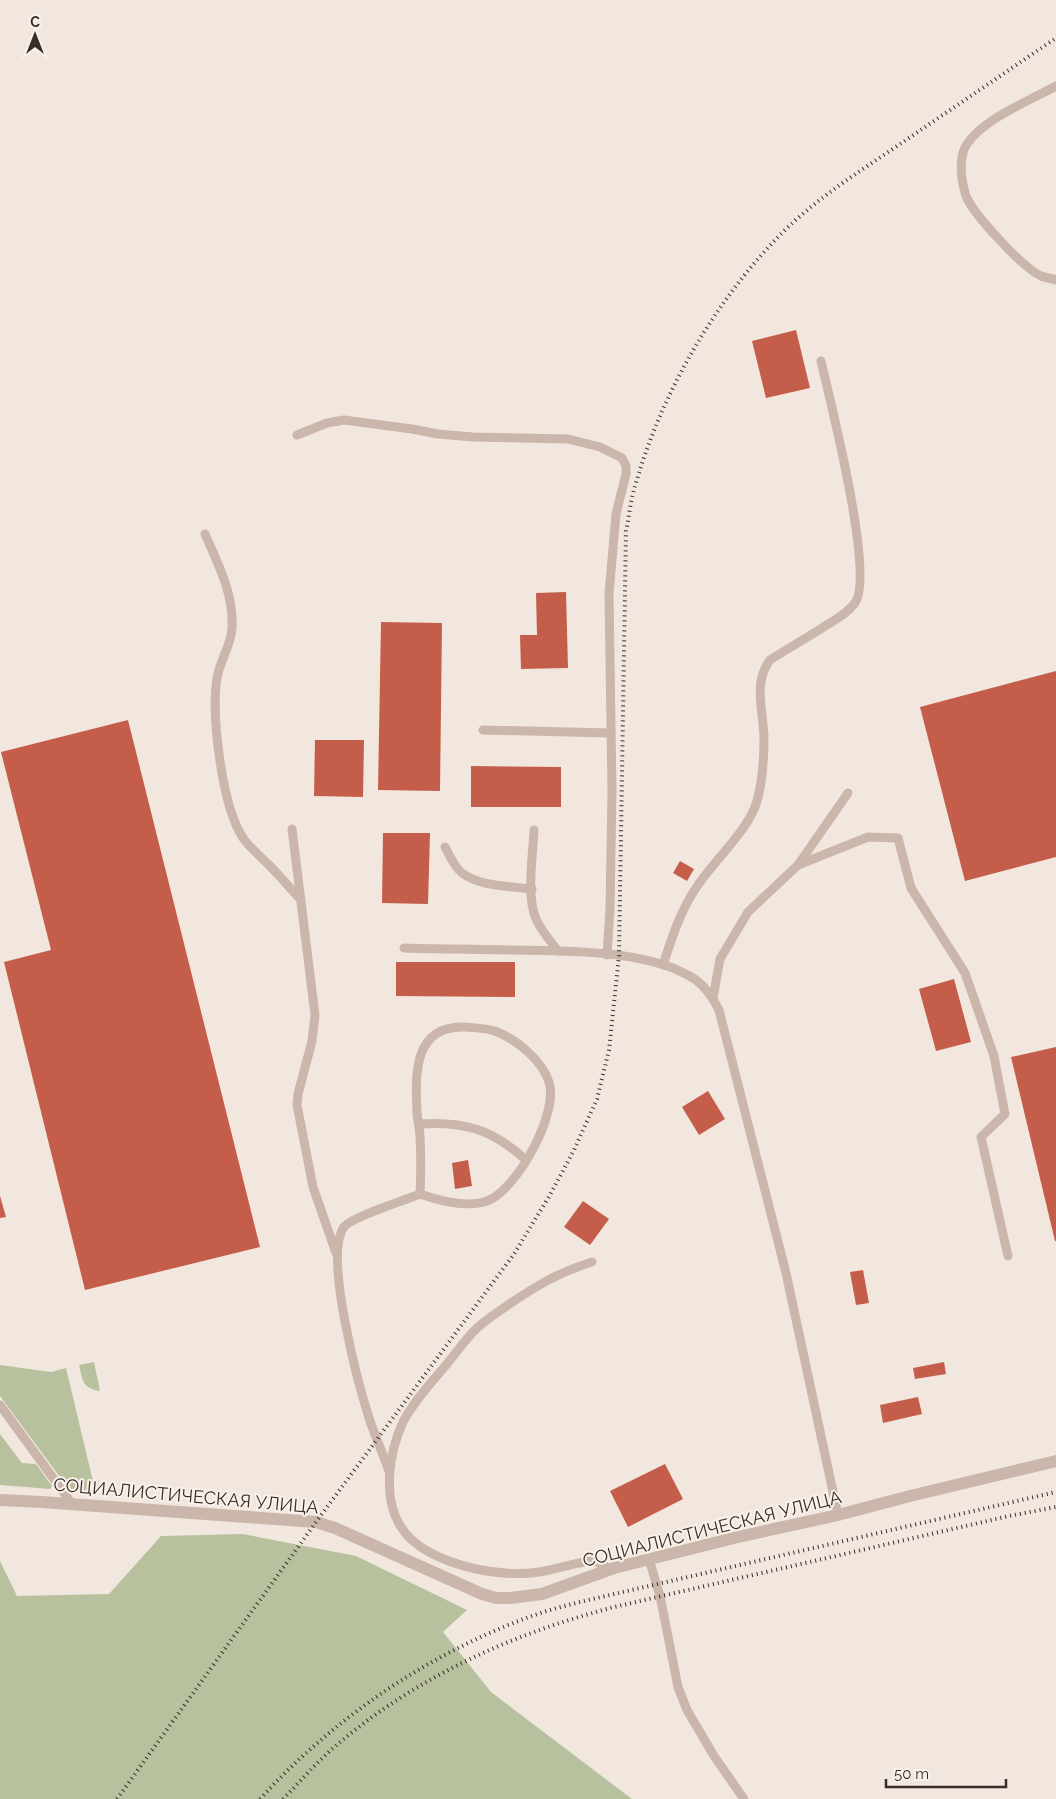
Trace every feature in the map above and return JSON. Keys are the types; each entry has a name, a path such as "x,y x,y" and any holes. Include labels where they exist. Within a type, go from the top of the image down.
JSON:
{"street":[{"name":"СОЦИАЛИСТИЧЕСКАЯ УЛИЦА","path":"0,1500 316,1522 335,1528 482,1594 496,1598 510,1598 542,1594 610,1569 649,1559 1056,1461"}],"lane":[{"path":"1056,86 989,122 976,132 965,146 962,160 962,178 966,196 972,207 986,224 1026,265 1040,275 1056,280"},
{"path":"663,965 677,922 686,904 697,886 738,833 757,803 764,740 760,693 760,680 763,668 770,660 850,610 861,588 859,548 851,496 821,361"},
{"path":"297,435 327,423 344,420 446,435 568,439 600,447 622,458 626,466 626,474 616,514 609,594 612,801 610,909 607,955"},
{"path":"205,534 227,587 232,611 230,644 220,665 215,694 215,717 220,759 229,806 235,824 243,837 300,899"},
{"path":"483,730 611,733"},
{"path":"713,998 720,958 748,912 798,865 848,793"},
{"path":"292,829 314,1015 312,1041 298,1094 298,1117 313,1187 324,1223 338,1258"},
{"path":"534,830 532,889 534,912 537,920 558,951"},
{"path":"798,865 868,837 898,838 911,888 965,973 994,1056 1005,1114 981,1137 1008,1256"},
{"path":"445,846 458,868 471,878 485,883 532,889"},
{"path":"404,948 558,951 643,960 663,965 695,980 713,998 719,1010 786,1273 838,1515"},
{"path":"389,1471 370,1420 345,1322 338,1258 340,1233 346,1225 420,1194 452,1203 486,1202 502,1191 526,1160 539,1139 550,1102 550,1084 541,1068 524,1049 505,1036 484,1028 446,1028 438,1032 427,1042 419,1059 417,1071 420,1194"},
{"path":"419,1124 457,1124 479,1129 501,1140 526,1160"},
{"path":"592,1262 570,1268 540,1283 474,1331 418,1399 404,1421 392,1452 389,1486 392,1503 401,1527 422,1547 437,1556 476,1569 506,1573 537,1572 591,1561 610,1569"},
{"path":"0,1405 72,1504"},
{"path":"649,1559 660,1596 678,1687 687,1710 714,1756 744,1799"}],"green space":[{"path":"94,1362 100,1391 86,1386 79,1365"},
{"path":"0,1365 51,1372 66,1368 96,1494 73,1492 68,1488 0,1396"},
{"path":"0,1434 22,1463 36,1464 52,1486 50,1489 0,1485"},
{"path":"243,1534 356,1556 467,1610 443,1632 491,1692 632,1799 0,1799 0,1561 17,1596 109,1594 161,1536"}],"building":[{"path":"796,330 810,388 766,398 752,341"},
{"path":"566,592 568,668 521,669 520,635 537,635 536,593"},
{"path":"381,622 442,623 440,791 378,790"},
{"path":"1056,671 1056,857 965,881 920,707"},
{"path":"128,720 260,1247 85,1290 4,962 51,950 1,752"},
{"path":"315,740 364,740 363,797 314,796"},
{"path":"471,766 561,767 561,807 471,807"},
{"path":"383,833 430,833 428,904 382,903"},
{"path":"680,861 694,869 687,881 673,873"},
{"path":"396,962 515,962 515,997 396,996"},
{"path":"954,979 971,1042 936,1051 919,989"},
{"path":"1056,1047 1056,1241 1055,1241 1011,1057"},
{"path":"708,1091 725,1119 699,1135 682,1107"},
{"path":"468,1160 472,1186 455,1189 452,1163"},
{"path":"0,1196 6,1217 0,1218"},
{"path":"583,1201 609,1219 590,1245 564,1227"},
{"path":"863,1270 869,1303 856,1305 850,1272"},
{"path":"944,1362 946,1374 915,1379 913,1368"},
{"path":"918,1397 922,1414 883,1423 880,1405"},
{"path":"665,1464 683,1499 628,1527 610,1491"}],"railway":[{"path":"117,1799 316,1522 514,1254 550,1195 574,1150 597,1099 609,1050 619,956 626,531 633,495 645,456 673,387 710,322 755,263 793,222 856,174 1056,38"},
{"path":"260,1799 317,1743 380,1694 448,1653 484,1635 521,1620 584,1601 1056,1492"},
{"path":"283,1799 331,1750 380,1711 461,1663 519,1638 610,1608 1009,1516 1056,1507"}]}
